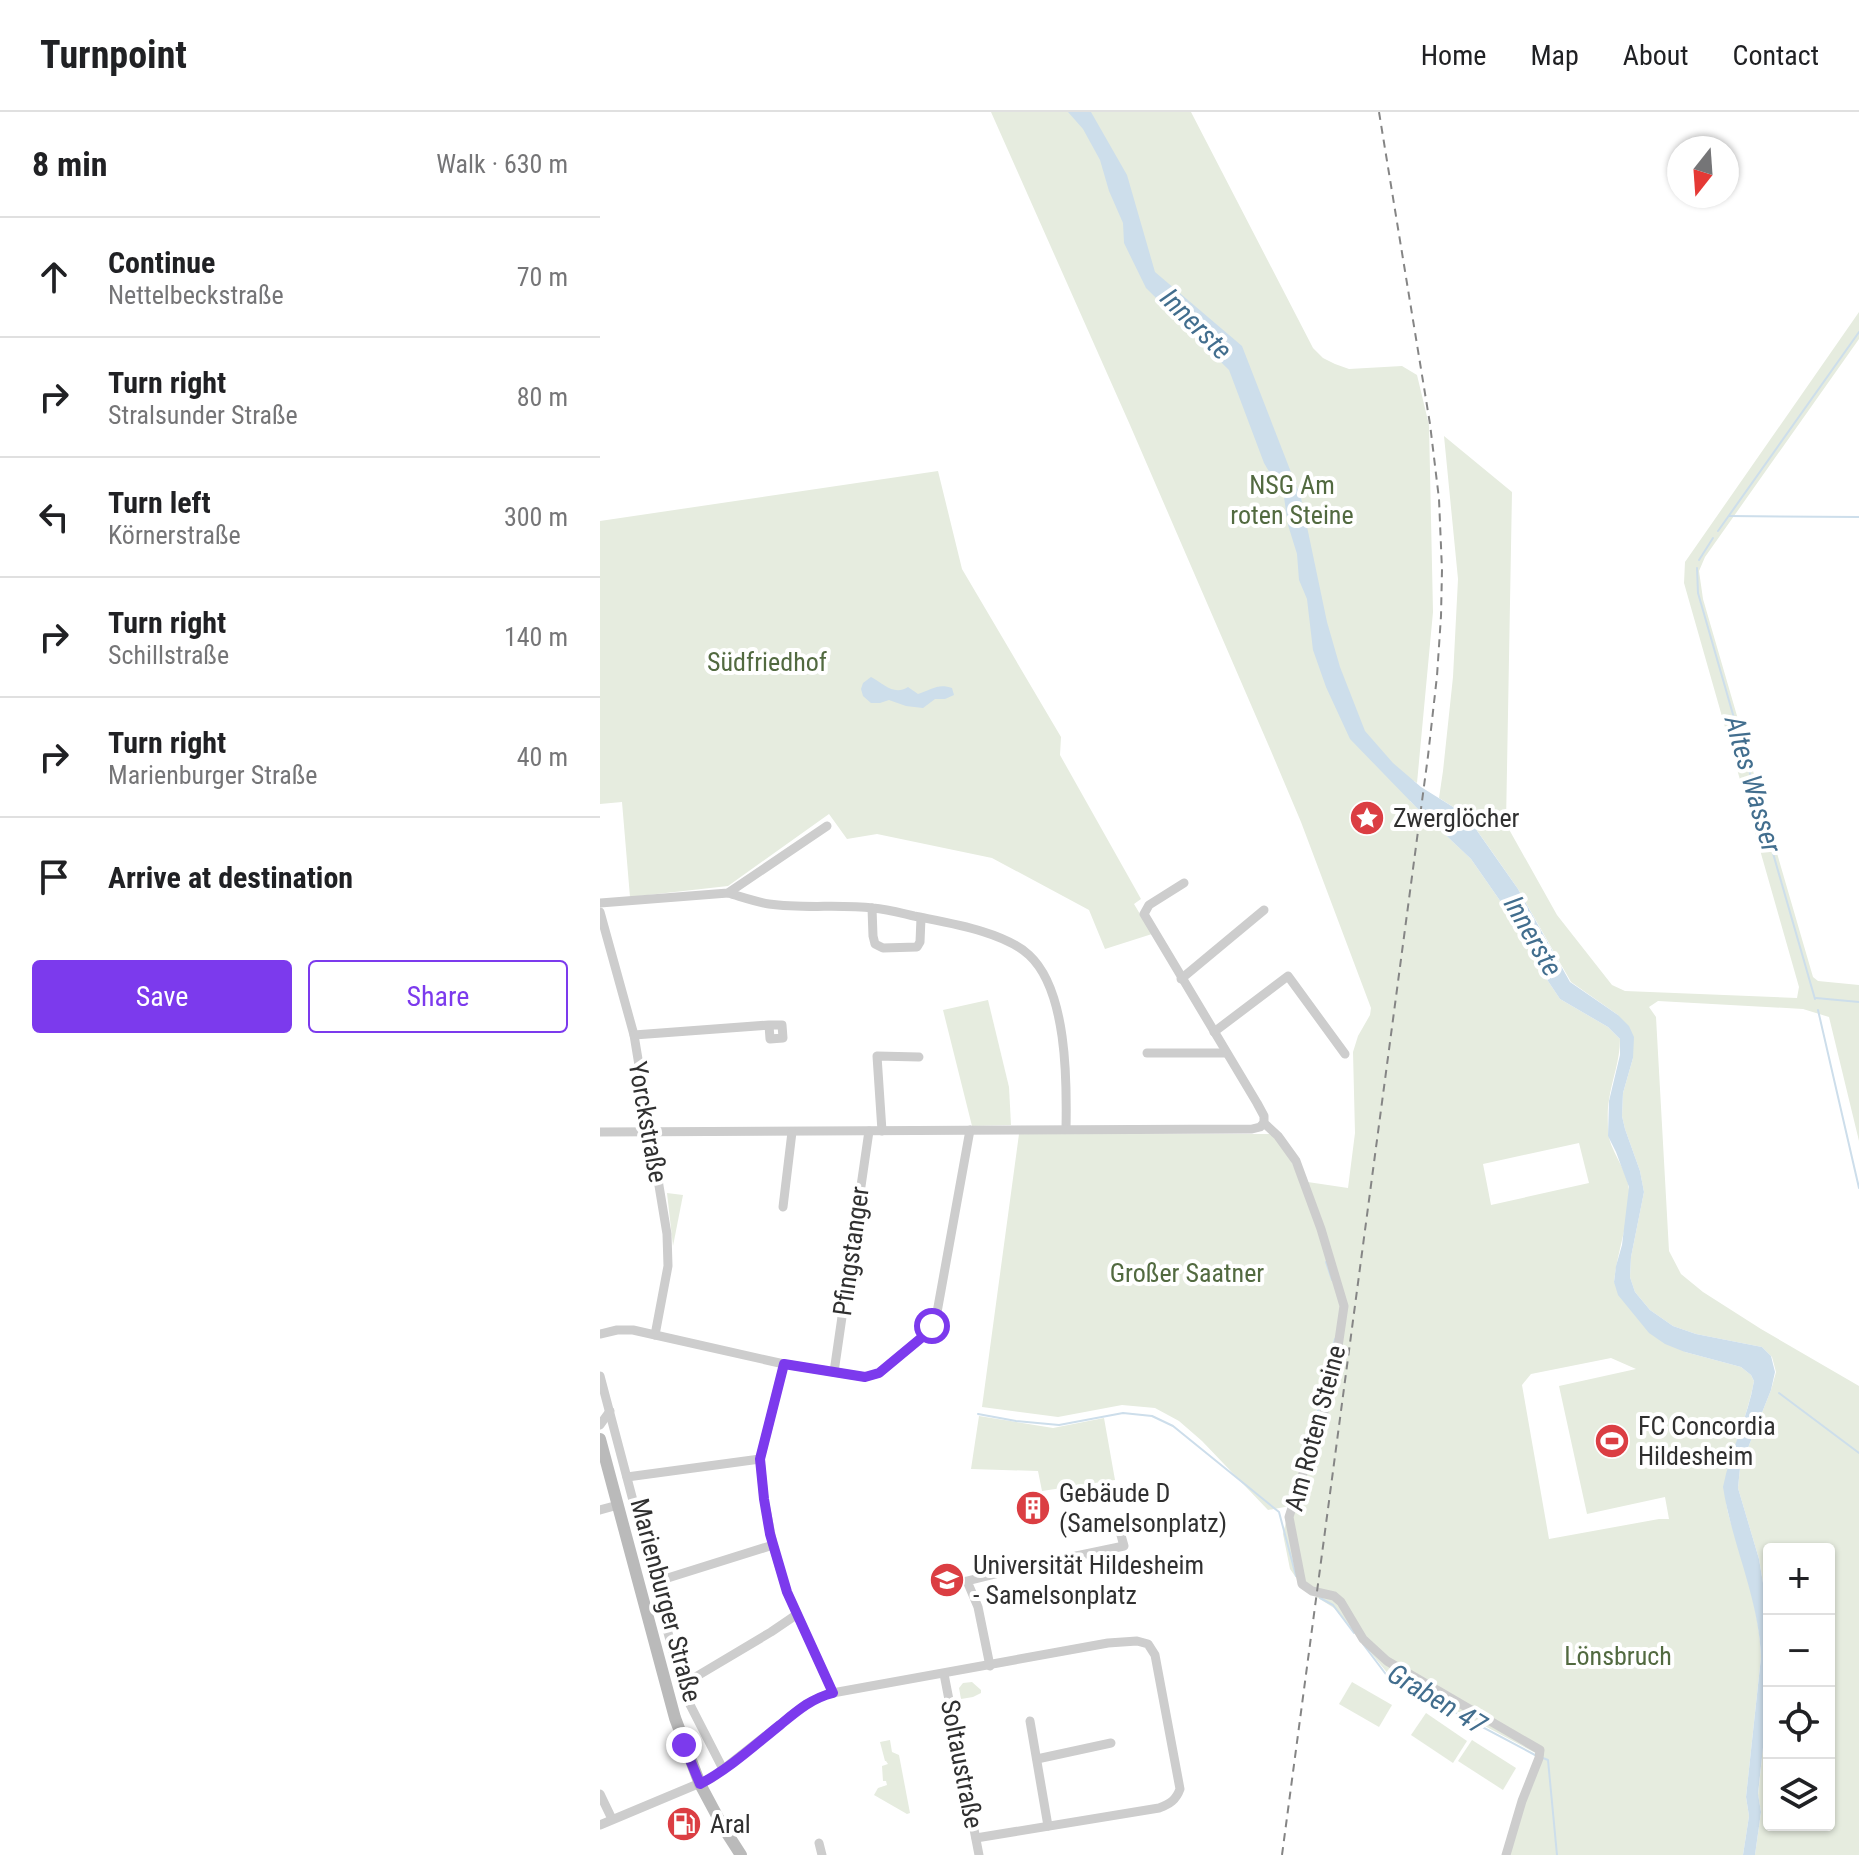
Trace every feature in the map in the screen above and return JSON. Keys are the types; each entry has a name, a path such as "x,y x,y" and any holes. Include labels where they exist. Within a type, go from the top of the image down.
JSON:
{"main road":[{"name":"Marienburger Straße","path":"600,1439 675,1718 700,1784 741,1855"}],"street":[{"path":"728,893 827,826"},
{"name":"Am Roten Steine","path":"1184,883 1149,905 1144,914 1264,1116 1264,1123 1296,1161 1344,1306 1334,1374 1316,1442 1289,1517 1302,1584 1312,1591 1334,1596 1341,1602 1363,1639 1387,1661 1540,1750 1506,1855"},
{"path":"600,903 728,893 767,904 872,908 954,924 1016,945 1028,954 1047,980 1057,1015 1067,1078 1066,1129"},
{"path":"872,908 875,944 883,948 917,947 921,918"},
{"path":"1181,979 1264,910"},
{"name":"Yorckstraße","path":"600,912 634,1035 667,1234 668,1266 655,1335"},
{"path":"1214,1032 1288,976 1345,1054"},
{"path":"634,1035 769,1025"},
{"path":"1147,1053 1226,1053"},
{"path":"882,1131 877,1056 919,1057"},
{"path":"600,1132 1252,1129 1264,1123"},
{"path":"600,1334 633,1330 784,1364 872,1376 879,1373 926,1334 936,1318 970,1130"},
{"name":"Pfingstanger","path":"834,1372 869,1131"},
{"path":"783,1207 792,1132"},
{"path":"784,1364 760,1459 764,1499 787,1592 833,1693"},
{"name":"Marienburger Straße","path":"600,1376 684,1693 723,1769"},
{"path":"600,1425 610,1411"},
{"path":"627,1477 760,1459"},
{"path":"600,1510 618,1505"},
{"path":"990,1666 978,1607 967,1581 1124,1546 1119,1528 1112,1525 1091,1529"},
{"path":"655,1582 773,1545"},
{"path":"682,1685 796,1615"},
{"path":"600,1825 700,1784 806,1704 833,1693 1108,1643 1137,1641 1148,1644 1155,1655 1162,1687 1180,1789 1178,1796 1170,1804 1159,1808 976,1838"},
{"name":"Soltaustraße","path":"944,1674 979,1855"},
{"path":"1030,1721 1048,1826"},
{"path":"1037,1759 1111,1743"},
{"path":"600,1794 612,1819"},
{"path":"819,1843 822,1855"}],"green space":[{"path":"991,112 1191,112 1313,348 1323,358 1349,369 1402,366 1417,375 1429,425 1433,612 1417,783 1414,781 1410,801 1471,859 1510,915 1560,999 1608,1027 1620,1039 1608,1104 1608,1131 1628,1183 1629,1202 1614,1282 1685,1352 1741,1367 1754,1381 1730,1466 1726,1495 1756,1613 1761,1657 1746,1797 1749,1816 1743,1855 1510,1855 1543,1757 1389,1675 1334,1608 1304,1589 1290,1569 1283,1534 1290,1506 1268,1510 1202,1441 1179,1421 1155,1408 1122,1405 1058,1417 982,1407 1019,1134 1273,1134 1301,1181 1348,1188 1355,1133 1353,1052 1371,1008 1301,822","holes":["1579,1143 1589,1183 1491,1205 1483,1164","1611,1358 1636,1369 1559,1386 1587,1514 1665,1497 1669,1519 1549,1539 1522,1385 1531,1374"]},
{"path":"1859,312 1859,339 1705,557 1699,571 1703,599 1813,977 1818,981 1859,985 1859,1141 1829,1017 1803,1009 1658,1001 1649,1007 1656,1017 1669,1251 1681,1274 1761,1329 1859,1386 1859,1855 1755,1855 1761,1812 1758,1795 1763,1748 1763,1831 1835,1831 1835,1543 1763,1543 1763,1583 1738,1488 1740,1468 1776,1372 1772,1357 1762,1347 1696,1334 1673,1326 1650,1310 1635,1292 1630,1277 1631,1257 1644,1192 1622,1116 1623,1093 1633,1058 1618,1015 1571,982 1518,889 1466,815 1439,798 1453,677 1458,579 1444,436 1512,492 1506,824 1557,915 1612,985 1625,991 1797,998 1799,987 1684,583 1685,562"},
{"name":"Südfriedhof","path":"938,471 962,569 1061,737 1060,755 1141,899 1134,904 1152,934 1105,949 1089,910 992,858 877,834 847,839 829,814 728,886 630,897 622,802 600,804 600,521"},
{"path":"988,1000 1009,1087 1011,1125 972,1126 943,1010"},
{"path":"667,1193 683,1195 673,1246"},
{"path":"979,1416 1053,1428 1104,1418 1115,1480 1042,1491 1038,1471 971,1469"},
{"path":"972,1682 981,1693 961,1699 959,1688 963,1683"},
{"path":"1352,1682 1392,1705 1379,1727 1339,1704"},
{"path":"1426,1713 1467,1741 1453,1763 1411,1735"},
{"path":"890,1740 892,1752 899,1755 910,1813 907,1814 874,1795 878,1788 887,1785 883,1781 882,1766 888,1764 880,1742"},
{"path":"1472,1740 1516,1768 1503,1790 1458,1761"}],"water":[{"name":"Innerste","path":"1068,112 1091,112 1127,175 1155,272 1242,346 1301,498 1327,622 1340,667 1365,731 1393,763 1421,787 1466,815 1518,889 1570,982 1629,1026 1634,1037 1633,1058 1623,1093 1622,1116 1644,1192 1631,1257 1630,1277 1635,1292 1650,1310 1673,1326 1696,1334 1762,1347 1771,1356 1775,1372 1771,1390 1740,1468 1738,1488 1763,1583 1763,1748 1758,1794 1761,1812 1755,1855 1743,1855 1749,1816 1746,1797 1761,1657 1755,1614 1723,1487 1754,1381 1741,1367 1665,1344 1649,1333 1618,1295 1614,1282 1629,1187 1608,1136 1609,1101 1620,1055 1620,1039 1608,1027 1560,999 1510,915 1471,859 1350,739 1313,650 1307,599 1299,580 1297,554 1284,497 1264,463 1229,370 1146,288 1124,243 1123,223 1100,160 1083,129"},
{"path":"871,677 894,690 908,687 918,694 943,686 952,688 954,695 935,699 923,708 889,700 871,703 863,696 861,689"}],"waterway":[{"name":"Altes Wasser","path":"1718,531 1859,332"},
{"path":"1729,516 1859,517"},
{"name":"Altes Wasser","path":"1699,560 1713,538"},
{"name":"Altes Wasser","path":"1697,568 1698,593 1815,999"},
{"path":"1816,998 1859,1002"},
{"name":"Altes Wasser","path":"1818,1010 1859,1188"},
{"path":"1326,1262 1332,1280"},
{"path":"1305,1456 1335,1339"},
{"name":"Altes Wasser","path":"1779,1393 1859,1453"},
{"name":"Graben 47","path":"978,1414 1059,1425 1123,1413 1152,1416 1173,1426 1279,1512 1296,1576"},
{"path":"1288,1500 1297,1477"},
{"name":"Graben 47","path":"1320,1598 1333,1605 1354,1633"},
{"name":"Graben 47","path":"1363,1644 1388,1677 1535,1755"},
{"name":"Graben 47","path":"1543,1758 1548,1760 1557,1855"}],"railway":[{"path":"1282,1855 1428,756 1441,616 1439,499 1430,424 1379,112"}],"place":[{"name":"Zwerglöcher","path":"1367,818"},
{"name":"FC Concordia Hildesheim","path":"1612,1441"},
{"name":"Gebäude D (Samelsonplatz)","path":"1033,1508"},
{"name":"Universität Hildesheim - Samelsonplatz","path":"947,1580"},
{"name":"Aral","path":"684,1824"}],"route":[{"path":"684,1745 700,1784 712,1778 806,1704 833,1693 787,1592 770,1534 764,1499 760,1459 784,1364 872,1376 932,1326"}],"park label":[{"name":"NSG Am roten Steine","path":"1292,500"},
{"name":"Großer Saatner","path":"1187,1273"},
{"name":"Lönsbruch","path":"1618,1656"}]}
